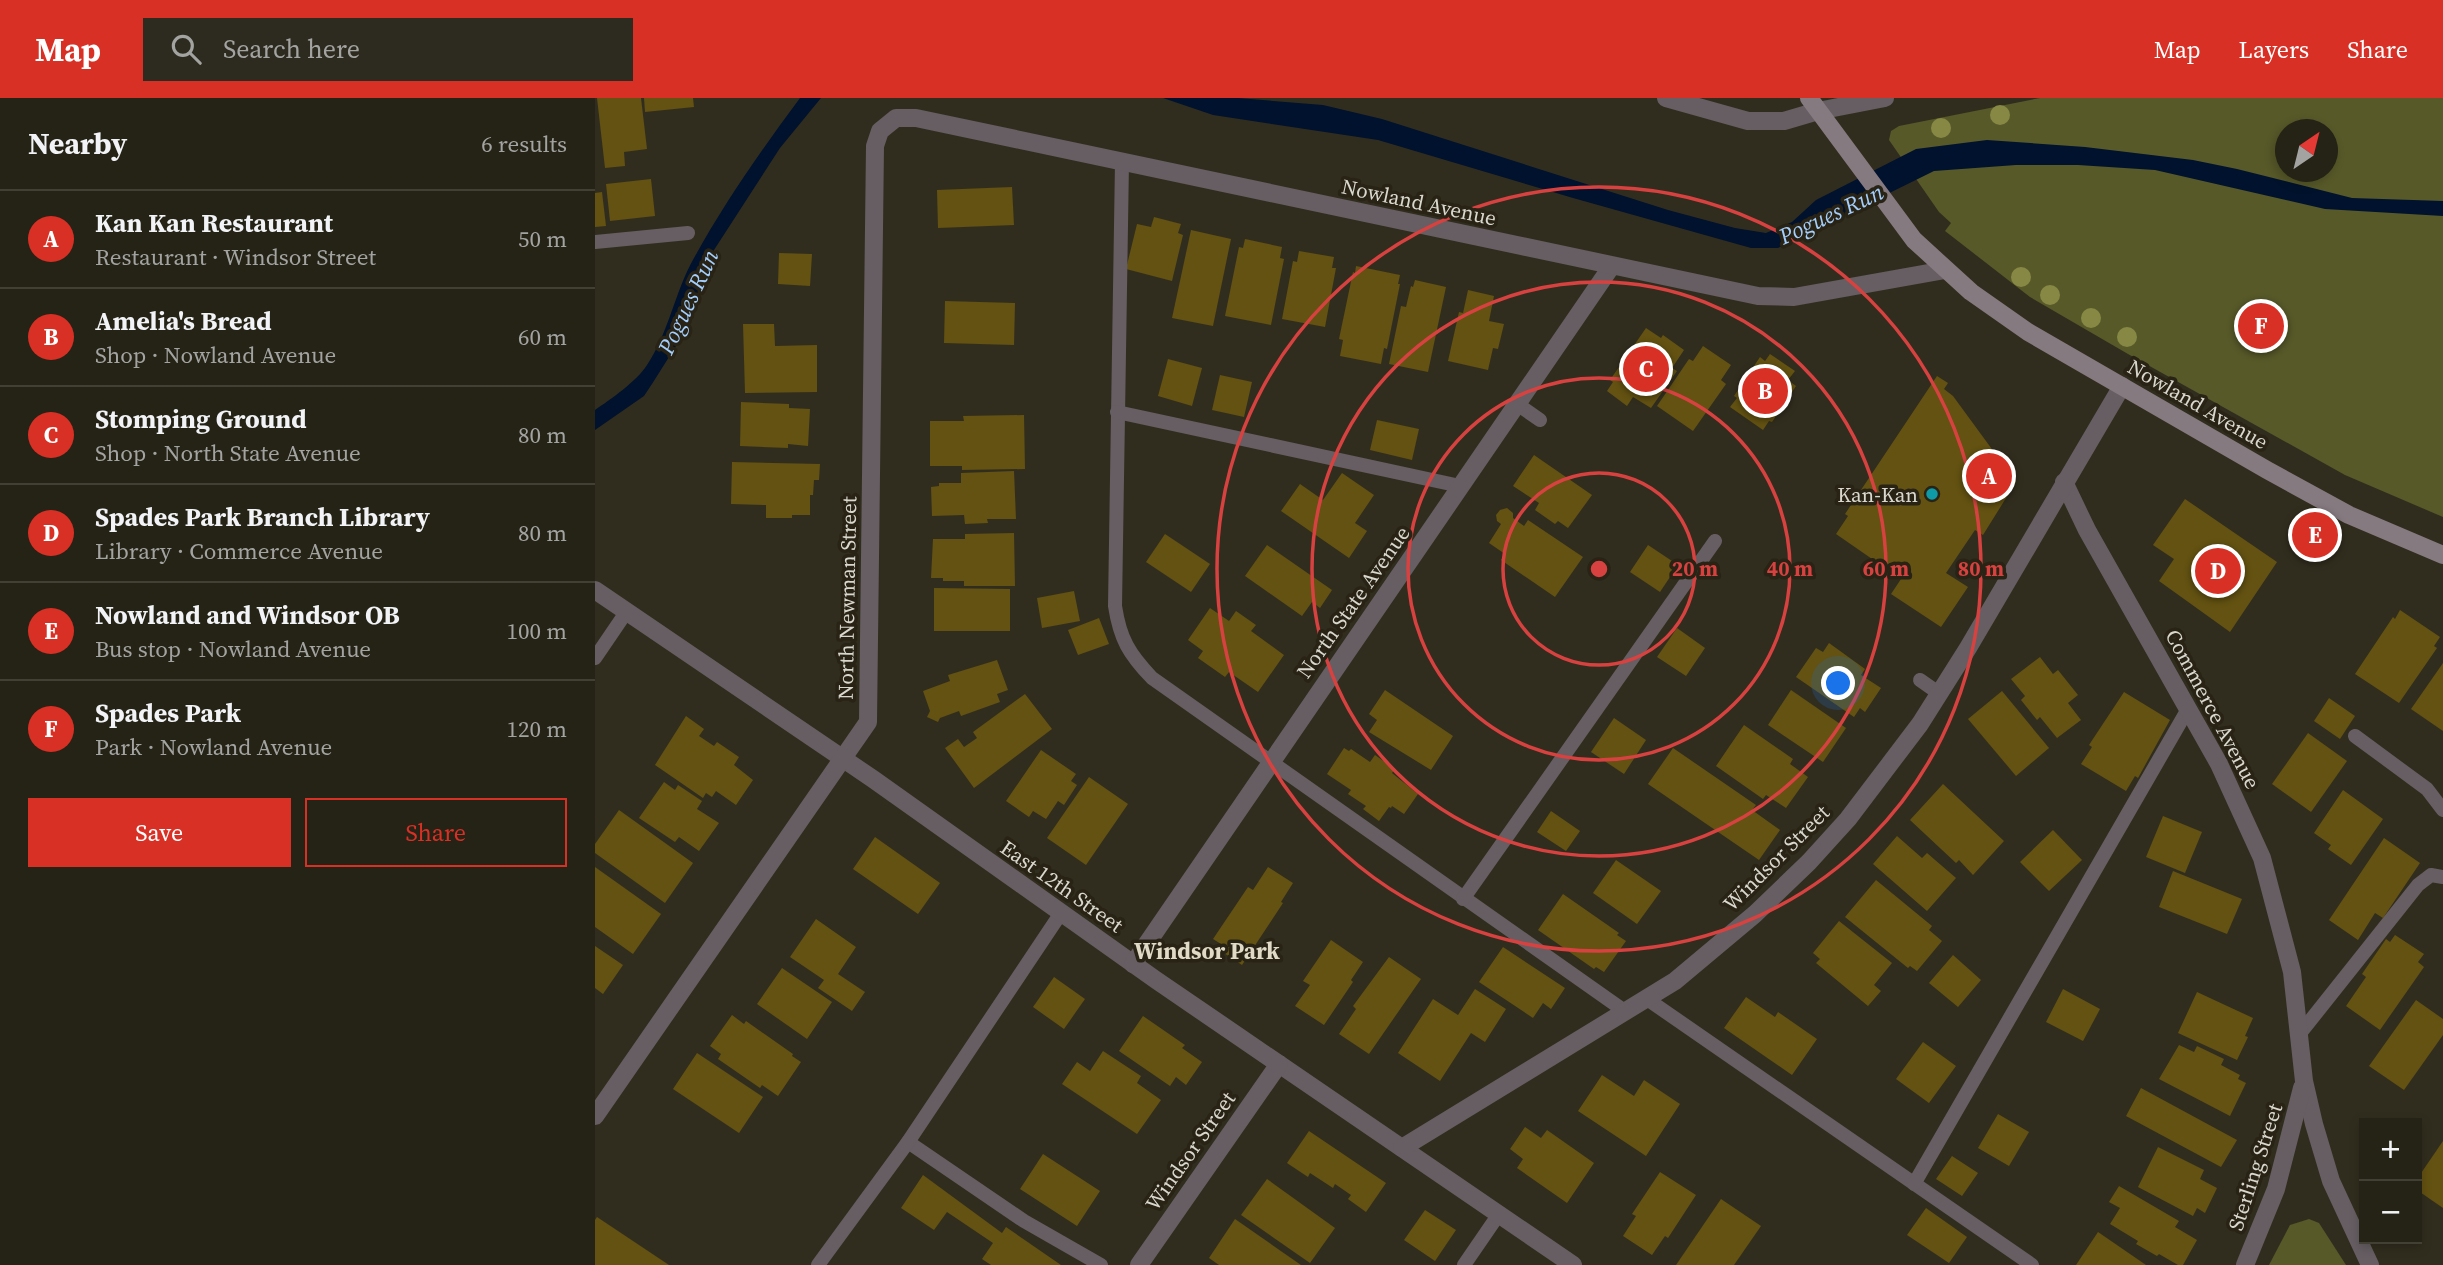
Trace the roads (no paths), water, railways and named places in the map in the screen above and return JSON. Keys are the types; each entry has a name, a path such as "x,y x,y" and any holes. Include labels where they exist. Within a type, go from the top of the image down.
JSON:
{"main road":[{"name":"Nowland Avenue","path":"1814,104 1914,240 1971,292 2028,332 2349,515 2443,555"}],"street":[{"path":"1666,98 1748,121 1783,121 1814,104 1885,98"},
{"name":"Nowland Avenue","path":"887,124 896,118 916,118 1611,267 1771,297 1794,297 1944,270"},
{"name":"North Newman Street","path":"595,1116 868,722 875,146 876,139 887,124"},
{"name":"North State Avenue","path":"1133,964 1611,267"},
{"path":"2064,482 2122,387"},
{"name":"Windsor Street","path":"1402,1148 1675,981 1724,941 1809,862 1885,772 1940,694 2064,482"},
{"name":"Commerce Avenue","path":"2064,482 2087,530 2219,764 2262,858 2292,972 2304,1081"},
{"name":"East 12th Street","path":"595,590 842,759 1133,964 1573,1265"},
{"name":"Windsor Street","path":"1139,1265 1279,1064"},
{"path":"2304,1081 2331,1181 2370,1265"},
{"name":"Sterling Street","path":"2245,1265 2276,1189 2304,1081"}],"lane":[{"path":"1122,162 1115,606 1122,640 1134,660 1152,678 1270,764 1626,1013"},
{"path":"595,242 688,233"},
{"path":"1517,404 1540,420"},
{"path":"1117,412 1460,486"},
{"path":"1463,899 1715,541"},
{"path":"595,657 627,611"},
{"path":"1920,680 1940,694"},
{"path":"1915,1184 2188,709"},
{"path":"2355,736 2427,789 2443,810"},
{"path":"2298,1036 2418,885 2437,876 2443,861"},
{"path":"818,1265 908,1142 1061,913"},
{"path":"1647,999 2032,1265"},
{"path":"908,1142 1024,1221 1101,1265"},
{"path":"1464,1265 1499,1214"}],"water":[{"name":"Pogues Run","path":"800,98 821,98 780,148 714,250 681,338 644,396 595,430 595,410 630,383 647,365 661,339 687,271 706,237 744,176"},
{"name":"Pogues Run","path":"1163,98 1238,98 1323,105 1382,119 1668,210 1735,228 1766,233 1792,222 1816,200 1916,149 1987,140 2085,147 2193,160 2275,179 2275,182 2289,182 2352,198 2443,201 2443,216 2325,209 2155,170 2078,165 2016,165 1934,171 1778,248 1751,248 1378,140 1213,115"}],"place":[{"name":"Spades Park","path":"2261,326"},
{"name":"Stomping Ground","path":"1646,369"},
{"name":"Amelia's Bread","path":"1765,391"},
{"name":"Kan Kan Restaurant","path":"1989,476"},
{"name":"Kan-Kan","path":"1932,494"},
{"name":"Nowland and Windsor OB","path":"2315,535"},
{"name":"Spades Park Branch Library","path":"2218,571"}],"district":[{"name":"Windsor Park","path":"1207,951"}]}
